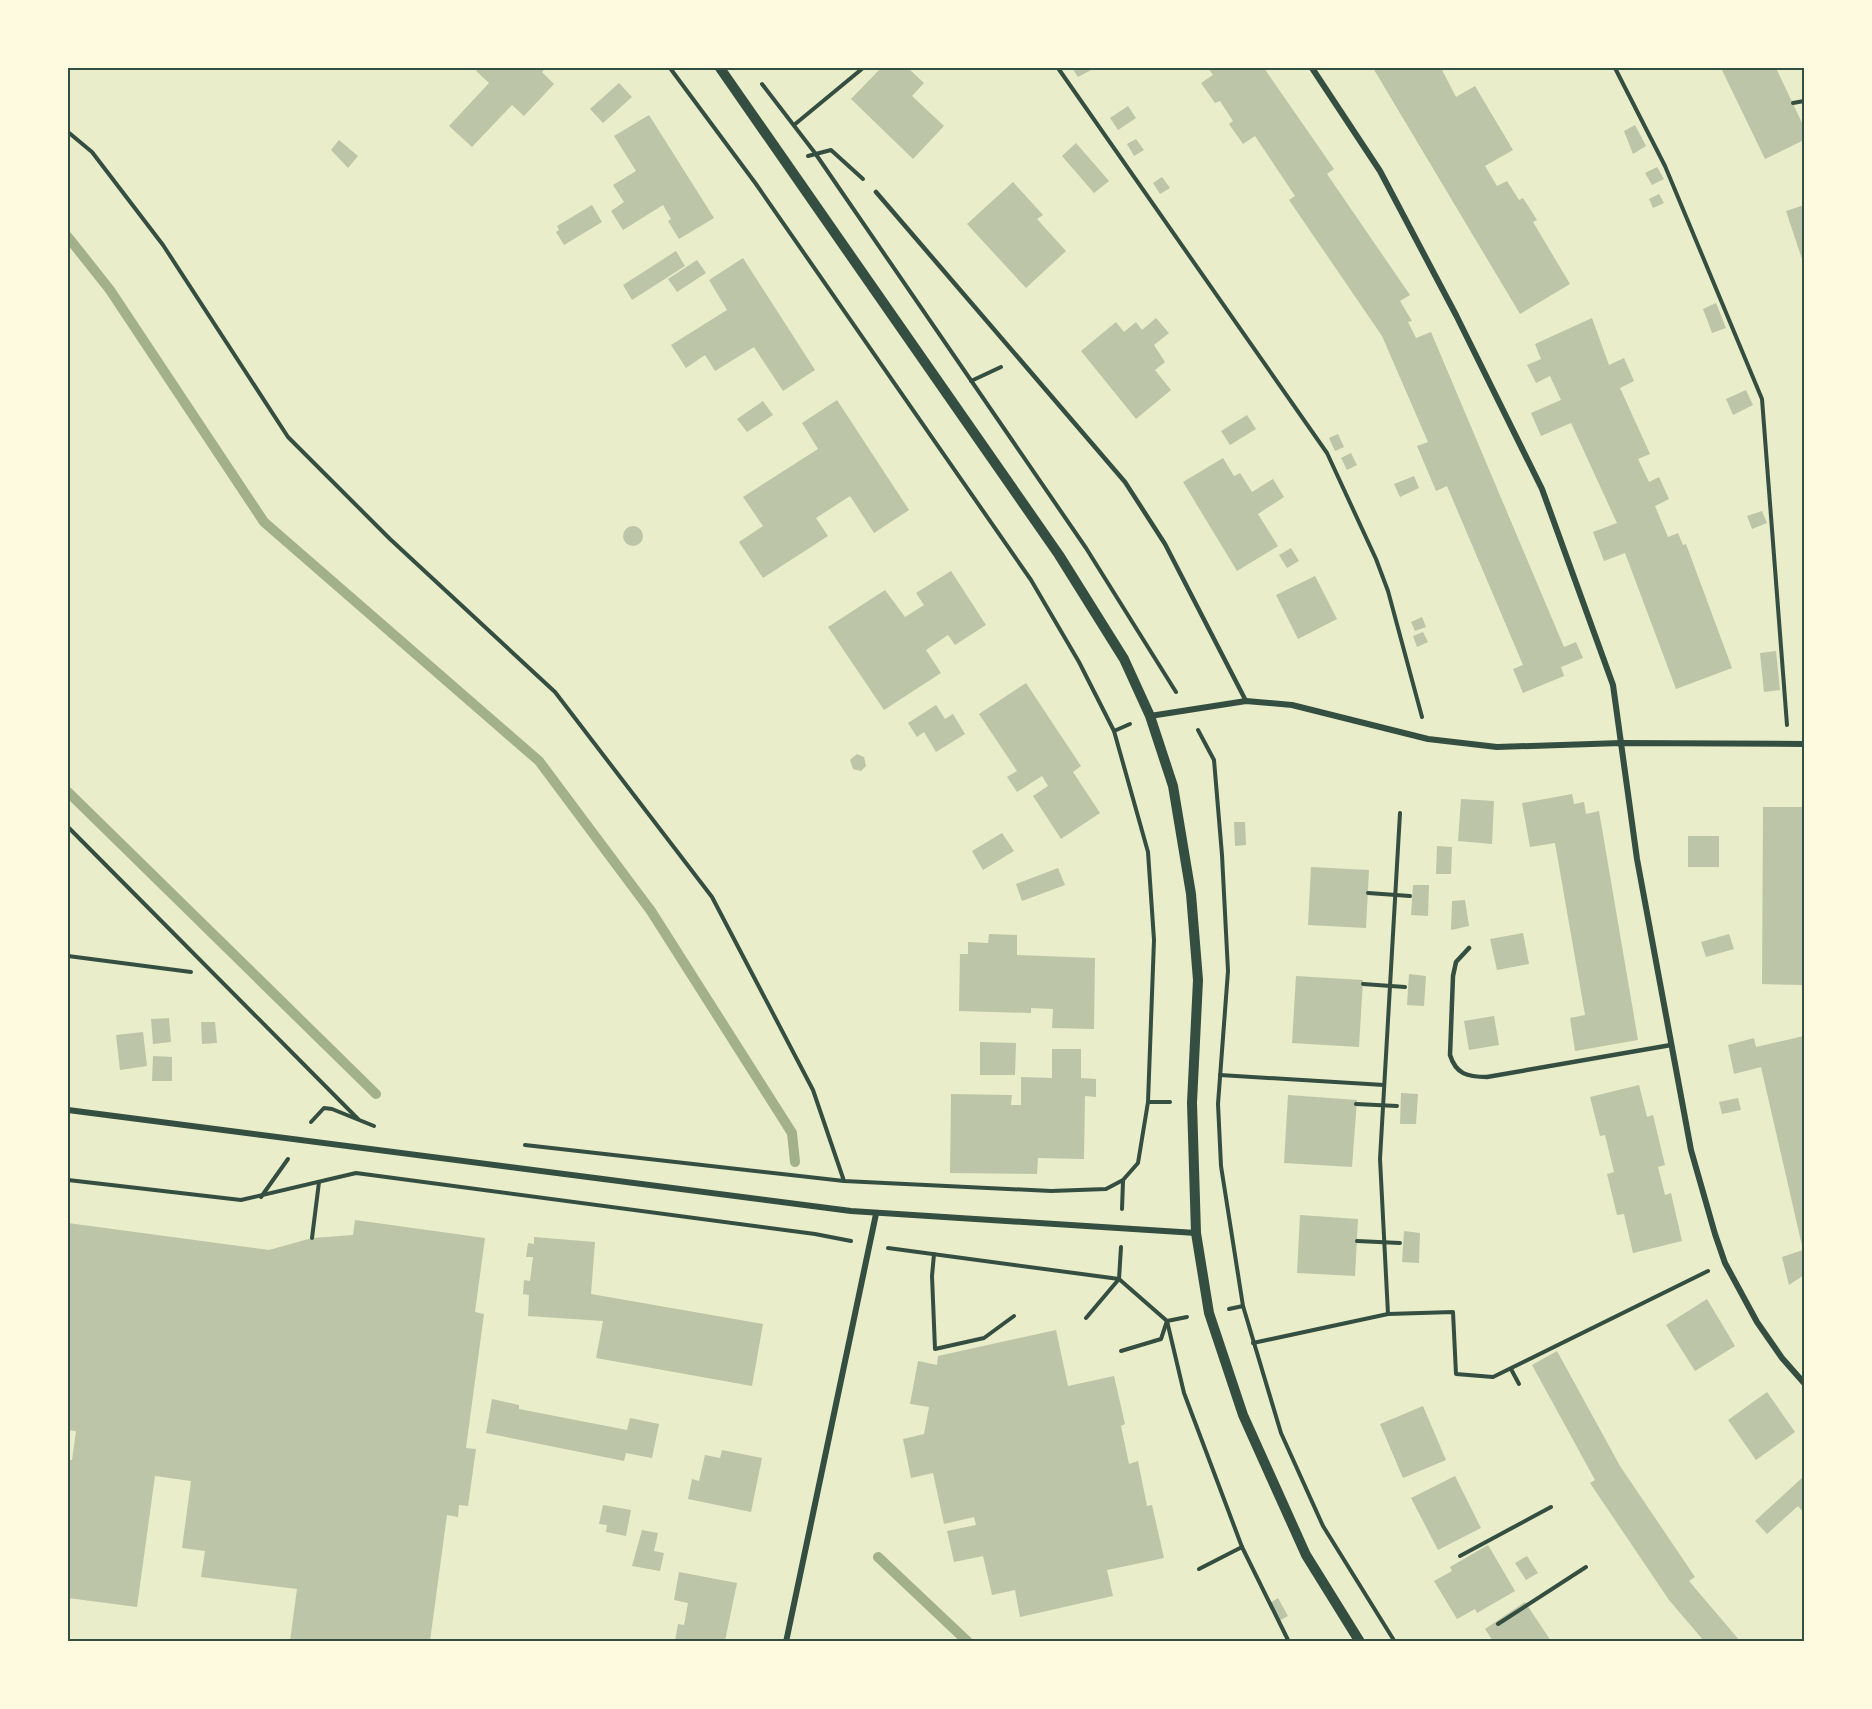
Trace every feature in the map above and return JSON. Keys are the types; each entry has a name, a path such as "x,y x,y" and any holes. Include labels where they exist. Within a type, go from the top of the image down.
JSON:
{"street":[{"path":"720,68 1059,555 1124,659 1150,716 1176,799 1191,894 1198,980 1192,1103 1196,1233 1209,1313 1243,1415 1306,1555 1360,1641"},
{"path":"1312,68 1380,171 1456,315 1542,489 1613,685 1637,859 1690,1150 1725,1263 1757,1322 1782,1358 1804,1383"},
{"path":"1150,716 1246,701 1292,705 1428,740 1497,747 1804,744"},
{"path":"68,1110 876,1214 1196,1233"},
{"path":"786,1641 876,1214"}],"lane":[{"path":"876,192 1125,483 1165,544 1246,701"},
{"path":"1469,948 1456,962 1453,976 1450,1055 1454,1067 1461,1074 1486,1077 1671,1045"}],"path":[{"path":"513,1144 844,1181 1051,1191 1106,1189 1123,1180 1138,1163 1148,1102 1154,940 1148,852 1114,731 1079,662 1031,580 756,184 670,68"},
{"path":"794,125 863,68"},
{"path":"1058,68 1327,453 1376,559 1388,591 1428,740"},
{"path":"1615,68 1665,166 1762,399 1788,744"},
{"path":"1793,103 1804,101"},
{"path":"68,132 92,152 163,244 288,437 390,539 555,692 712,897 813,1090 844,1181"},
{"path":"787,163 831,150 876,192"},
{"path":"972,381 995,370"},
{"path":"1214,760 1228,971 1218,1104 1221,1166 1243,1306 1281,1432 1323,1526 1395,1641"},
{"path":"1388,1314 1380,1160 1400,813"},
{"path":"68,827 360,1122"},
{"path":"1368,893 1410,896"},
{"path":"68,956 191,972"},
{"path":"1363,984 1405,987"},
{"path":"1220,1075 1384,1085"},
{"path":"1356,1104 1397,1106"},
{"path":"261,1197 277,1178 318,1112 324,1108 382,1129"},
{"path":"68,1180 241,1200 356,1173 814,1234 870,1245 1119,1279 1167,1321 1184,1393 1242,1547 1289,1641"},
{"path":"312,1238 319,1182"},
{"path":"1356,1241 1400,1243"},
{"path":"934,1254 932,1276 935,1349 984,1338 1014,1316"},
{"path":"1253,1343 1388,1314 1453,1312 1456,1374 1493,1377 1725,1263"},
{"path":"1086,1318 1119,1279"},
{"path":"1120,1351 1161,1339 1167,1321"},
{"path":"1511,1369 1519,1384"},
{"path":"1460,1556 1551,1507"},
{"path":"1199,1569 1242,1547"},
{"path":"1498,1624 1586,1567"}],"building":[{"path":"480,68 546,68 542,72 554,84 524,116 512,105 472,147 449,126 489,83 476,71"},
{"path":"881,68 908,68 924,83 912,96 944,126 913,159 851,99"},
{"path":"1072,68 1095,68 1078,77"},
{"path":"1208,68 1264,68 1334,169 1327,174 1410,295 1400,301 1412,321 1408,322 1416,338 1431,332 1564,647 1576,642 1583,658 1561,667 1564,676 1523,693 1513,669 1523,665 1447,486 1436,491 1417,446 1428,442 1382,336 1289,200 1295,196 1255,136 1243,144 1229,124 1233,121 1220,101 1215,103 1201,83 1213,75"},
{"path":"1373,68 1441,68 1456,97 1475,86 1513,150 1485,166 1497,186 1507,181 1519,200 1523,198 1537,220 1533,222 1570,284 1520,314"},
{"path":"1721,68 1776,68 1804,127 1804,140 1765,159"},
{"path":"619,83 632,97 603,123 590,109"},
{"path":"1128,106 1136,118 1118,130 1110,118"},
{"path":"649,115 714,218 679,239 668,221 671,219 663,205 623,230 611,211 624,202 613,185 636,171 614,136"},
{"path":"1635,125 1646,146 1633,154 1624,131"},
{"path":"1136,139 1144,150 1134,156 1127,144"},
{"path":"339,140 358,156 348,168 331,150"},
{"path":"1076,143 1109,181 1094,193 1062,156"},
{"path":"1657,167 1664,179 1652,185 1645,173"},
{"path":"1162,177 1170,188 1160,194 1153,183"},
{"path":"1013,182 1043,215 1037,219 1066,251 1026,288 967,224"},
{"path":"1659,194 1664,203 1653,208 1649,199"},
{"path":"592,205 602,222 564,245 556,232 559,230 557,226"},
{"path":"1804,205 1804,265 1786,211"},
{"path":"676,251 685,266 632,300 623,285"},
{"path":"743,258 815,370 783,391 754,347 715,371 705,355 686,368 671,345 727,310 709,280"},
{"path":"697,260 706,273 677,292 668,279"},
{"path":"1716,303 1726,328 1712,333 1703,309"},
{"path":"1156,318 1169,333 1154,345 1165,362 1155,370 1171,390 1136,419 1081,351 1116,322 1124,332 1136,322 1142,330"},
{"path":"1592,318 1609,365 1624,358 1634,381 1620,388 1650,454 1638,459 1649,482 1659,477 1669,499 1655,506 1668,537 1678,533 1683,545 1686,544 1732,668 1676,689 1625,553 1604,561 1593,532 1617,523 1571,423 1541,436 1531,413 1561,400 1550,376 1536,383 1527,365 1541,359 1535,344"},
{"path":"1746,390 1753,405 1733,415 1726,399"},
{"path":"837,400 909,510 874,533 850,496 816,518 828,536 763,578 739,542 763,526 743,497 818,449 802,423"},
{"path":"763,401 773,415 747,432 737,419"},
{"path":"1247,415 1256,429 1230,445 1221,431"},
{"path":"1338,434 1344,447 1335,451 1329,438"},
{"path":"1351,453 1357,465 1347,470 1341,458"},
{"path":"1223,458 1234,476 1240,473 1252,492 1273,479 1284,497 1258,514 1278,546 1237,571 1183,482"},
{"path":"1414,476 1419,488 1400,497 1394,484"},
{"path":"1762,511 1767,523 1752,529 1747,516"},
{"path":"633,526 640,529 643,536 640,543 633,546 626,543 623,536 626,529"},
{"path":"1291,548 1299,561 1287,568 1279,555"},
{"path":"951,571 986,625 955,645 948,635 926,650 941,673 884,710 828,627 885,590 905,617 924,605 916,593"},
{"path":"1315,576 1337,619 1298,639 1276,595"},
{"path":"1422,617 1426,627 1415,631 1411,622"},
{"path":"1423,632 1428,642 1417,647 1413,636"},
{"path":"1776,651 1780,690 1764,692 1760,653"},
{"path":"1026,683 1081,766 1073,772 1100,813 1061,839 1033,796 1048,786 1042,776 1017,792 1007,777 1017,771 979,714"},
{"path":"936,705 945,719 953,714 965,734 936,752 924,732 917,737 908,723"},
{"path":"857,754 864,757 866,766 861,771 853,769 850,760"},
{"path":"1572,794 1574,804 1584,802 1586,814 1599,811 1638,1040 1575,1051 1570,1018 1585,1015 1555,843 1530,847 1522,803"},
{"path":"1461,799 1494,801 1492,844 1458,841"},
{"path":"1763,807 1804,807 1804,985 1762,984"},
{"path":"1234,822 1245,822 1246,845 1235,846"},
{"path":"1002,833 1014,851 983,870 972,851"},
{"path":"1688,836 1719,836 1719,867 1688,867"},
{"path":"1437,846 1452,847 1451,874 1436,874"},
{"path":"1311,867 1369,870 1366,928 1308,925"},
{"path":"1058,868 1065,885 1022,901 1016,884"},
{"path":"1413,885 1429,885 1428,916 1411,915"},
{"path":"1465,900 1469,926 1451,930 1452,901"},
{"path":"1523,933 1529,964 1497,970 1490,939"},
{"path":"989,934 1017,935 1017,955 1095,958 1094,1029 1052,1028 1053,1009 1031,1008 1031,1013 959,1011 960,954 968,954 968,942 988,943"},
{"path":"1729,934 1734,949 1706,957 1701,942"},
{"path":"1409,974 1426,976 1424,1006 1407,1005"},
{"path":"1296,976 1363,980 1359,1047 1292,1043"},
{"path":"1494,1016 1499,1045 1469,1050 1464,1021"},
{"path":"169,1018 171,1042 153,1044 151,1019"},
{"path":"201,1022 215,1022 217,1043 202,1044"},
{"path":"143,1032 147,1066 120,1070 116,1035"},
{"path":"1804,1036 1804,1275 1789,1285 1782,1257 1803,1250 1761,1067 1734,1074 1728,1045 1754,1038 1756,1047"},
{"path":"980,1042 1016,1043 1015,1075 980,1075"},
{"path":"1052,1049 1081,1049 1081,1078 1096,1079 1096,1097 1085,1096 1084,1159 1038,1158 1037,1174 950,1173 951,1094 1012,1095 1011,1105 1021,1105 1021,1077 1052,1078"},
{"path":"153,1056 172,1057 172,1081 152,1081"},
{"path":"1639,1085 1647,1117 1653,1115 1665,1165 1658,1167 1665,1195 1671,1193 1682,1241 1633,1253 1624,1214 1617,1215 1607,1174 1614,1172 1605,1135 1600,1136 1590,1097"},
{"path":"1401,1093 1418,1094 1416,1124 1400,1124"},
{"path":"1288,1095 1357,1100 1352,1167 1284,1163"},
{"path":"1738,1098 1741,1110 1722,1114 1719,1102"},
{"path":"1300,1215 1358,1219 1355,1276 1297,1273"},
{"path":"355,1220 485,1238 475,1312 484,1314 466,1448 476,1449 468,1506 459,1505 458,1517 447,1515 430,1641 290,1641 297,1589 201,1577 205,1551 182,1548 191,1481 155,1476 137,1607 68,1598 68,1460 72,1460 76,1431 68,1430 68,1223 269,1250 312,1238 353,1235"},
{"path":"1404,1231 1420,1233 1419,1263 1402,1262"},
{"path":"534,1237 595,1242 591,1294 763,1324 752,1386 596,1358 603,1321 528,1316 529,1295 523,1294 524,1280 530,1281 533,1257 526,1257 528,1243 534,1244"},
{"path":"1707,1299 1735,1346 1695,1371 1666,1325"},
{"path":"1056,1330 1068,1386 1114,1376 1125,1424 1121,1426 1129,1464 1138,1461 1147,1506 1152,1505 1164,1558 1107,1570 1113,1596 1020,1617 1015,1590 992,1595 983,1556 954,1562 947,1531 976,1525 974,1517 944,1524 933,1473 911,1478 903,1439 924,1434 929,1407 910,1404 918,1361 937,1365 938,1356"},
{"path":"1557,1351 1620,1466 1695,1577 1689,1581 1740,1641 1704,1641 1669,1600 1590,1483 1595,1480 1532,1365"},
{"path":"1767,1392 1795,1432 1756,1460 1728,1420"},
{"path":"492,1399 519,1405 519,1409 627,1430 630,1418 659,1424 652,1458 626,1453 624,1461 486,1433"},
{"path":"1423,1406 1446,1460 1403,1478 1380,1424"},
{"path":"722,1450 762,1458 751,1512 688,1499 692,1479 699,1481 705,1455 720,1458"},
{"path":"1455,1476 1481,1528 1438,1550 1411,1498"},
{"path":"1804,1476 1804,1513 1798,1506 1767,1534 1755,1521"},
{"path":"603,1505 631,1510 626,1536 606,1532 607,1525 599,1524"},
{"path":"642,1530 658,1533 654,1551 664,1553 660,1571 632,1566"},
{"path":"1488,1545 1515,1591 1477,1613 1475,1609 1457,1619 1434,1581 1452,1571 1450,1567"},
{"path":"1527,1556 1538,1573 1526,1580 1515,1563"},
{"path":"679,1572 737,1583 725,1641 675,1641 678,1624 684,1625 688,1603 674,1600"},
{"path":"1278,1598 1288,1616 1279,1621 1270,1603"},
{"path":"1525,1602 1551,1641 1493,1641 1485,1629"}],"waterway":[{"path":"68,237 110,290 264,522 539,761 651,911 792,1133 795,1162"},
{"path":"68,792 376,1094"},
{"path":"878,1557 968,1642"}]}
